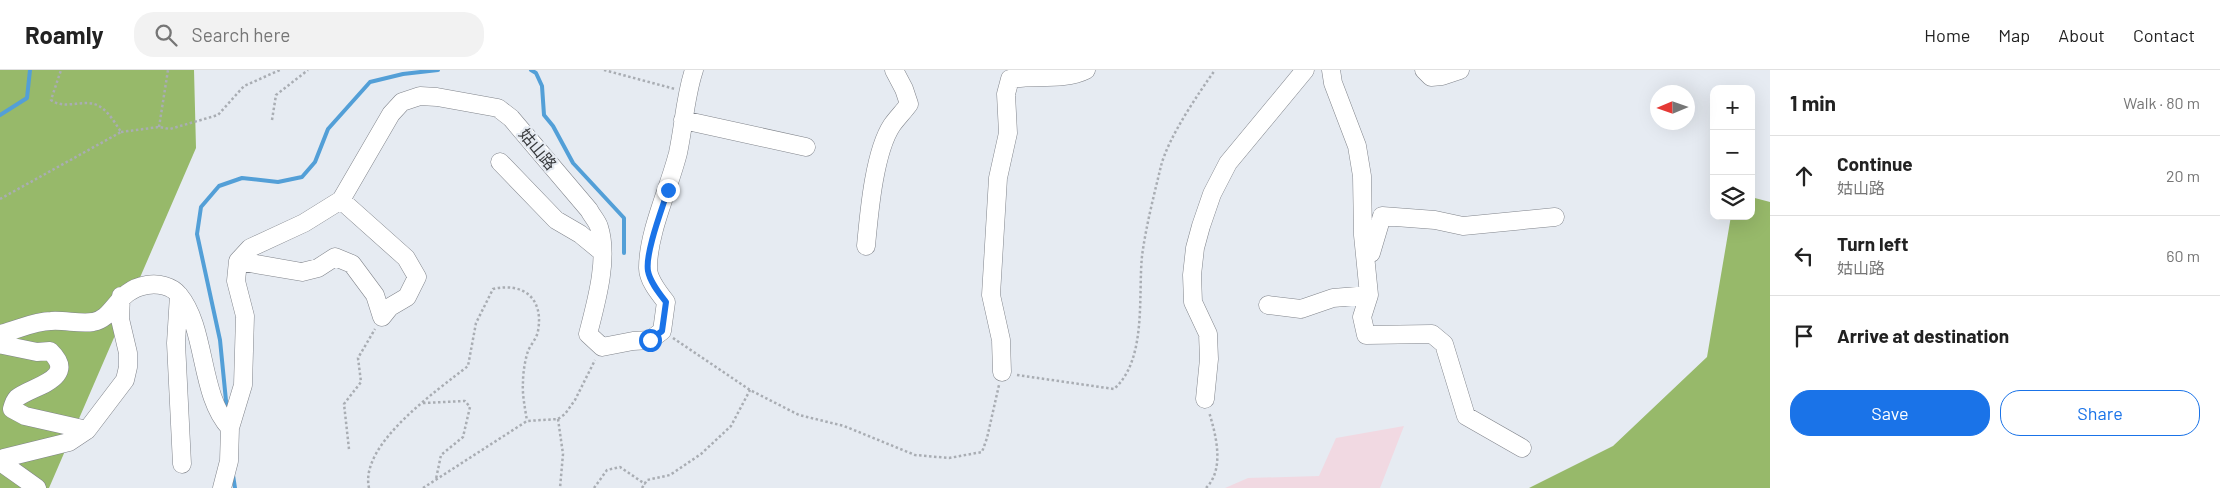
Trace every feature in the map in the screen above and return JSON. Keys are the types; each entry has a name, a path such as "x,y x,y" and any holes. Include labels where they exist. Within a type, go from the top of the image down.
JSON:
{"street":[{"path":"602,347 650,340 662,331 666,302 655,287 648,270 656,229 678,151 687,92 694,70"},
{"path":"866,246 869,212 882,148 891,126 909,104 894,70"},
{"path":"1002,372 1001,340 991,296 998,178 1008,134 1006,94 1010,79 1076,75 1086,70"},
{"path":"1206,399 1209,359 1208,334 1194,302 1192,276 1195,248 1201,226 1212,194 1228,163 1305,70"},
{"path":"1331,70 1333,83 1357,146 1362,176 1365,254 1369,295 1362,317 1366,335 1432,334 1444,344 1466,416 1522,448"},
{"path":"1424,70 1431,77 1442,76 1460,70"},
{"name":"姑山路","path":"238,261 250,248 304,223 341,200 391,114 402,102 420,96 437,97 498,108 512,118 589,210 599,227 602,252 598,295 588,334 602,347"},
{"path":"683,120 806,147"},
{"path":"500,162 556,220 580,234 602,252"},
{"path":"341,200 406,258 417,277 407,297 390,308 382,317"},
{"path":"1365,254 1371,253 1382,216 1436,220 1463,226 1555,217"},
{"path":"222,488 229,459 230,428 243,384 245,316 236,281 238,261 302,272 318,268 335,257 352,264 375,295 382,317"},
{"path":"0,334 49,320 93,322 106,316 127,291 148,284 164,285 179,294 189,313 216,408 230,428"},
{"path":"179,294 176,343 182,464"},
{"path":"1268,305 1301,309 1333,298 1369,295"},
{"path":"37,488 2,463 4,458 69,442 87,430 125,380 128,367 128,353 120,319 122,296"},
{"path":"0,342 3,345 38,352 50,351 58,361 59,369 55,377 48,383 16,398 12,409 25,416 87,430"}],"path":[{"path":"61,70 51,100 57,104 96,105 108,114 122,132"},
{"path":"159,127 168,70"},
{"path":"0,200 122,132 159,127 170,129 218,115 244,86 280,70"},
{"path":"272,120 276,95 308,70"},
{"path":"604,70 687,92"},
{"path":"369,488 368,483 374,457 386,436 421,403 468,366 476,323 493,289 515,288 530,294 539,309 538,332 528,352 523,382 527,421"},
{"path":"349,449 344,404 361,382 358,358 382,317"},
{"path":"423,488 527,421 558,419 565,414 575,400 602,347"},
{"path":"642,488 647,480 670,475 701,454 731,426 750,390"},
{"path":"1206,399 1218,441 1214,480 1206,488"},
{"path":"421,403 465,401 470,407 463,437 441,455 436,479"},
{"path":"558,419 562,454 560,488"},
{"path":"594,488 607,470 620,467 645,484"},
{"path":"363,488 368,483"}],"shaded area":[{"path":"1404,426 1380,488 1225,488 1248,478 1319,476 1336,438"}],"green space":[{"path":"0,70 194,70 196,148 49,488 0,488"},
{"path":"1755,198 1770,202 1770,488 1529,488 1613,446 1707,357 1730,220 1755,220"}],"waterway":[{"path":"0,115 27,98 30,70"},
{"path":"227,411 220,340 197,234 201,207 219,186 242,178 278,182 302,177 315,162 328,129 370,82 403,74 438,70"},
{"path":"531,70 536,73 542,86 544,115 553,126 573,163 624,218 624,253"},
{"path":"233,475 235,488"}],"route":[{"path":"650,340 662,331 666,302 655,287 648,270 650,251 668,190"}]}
